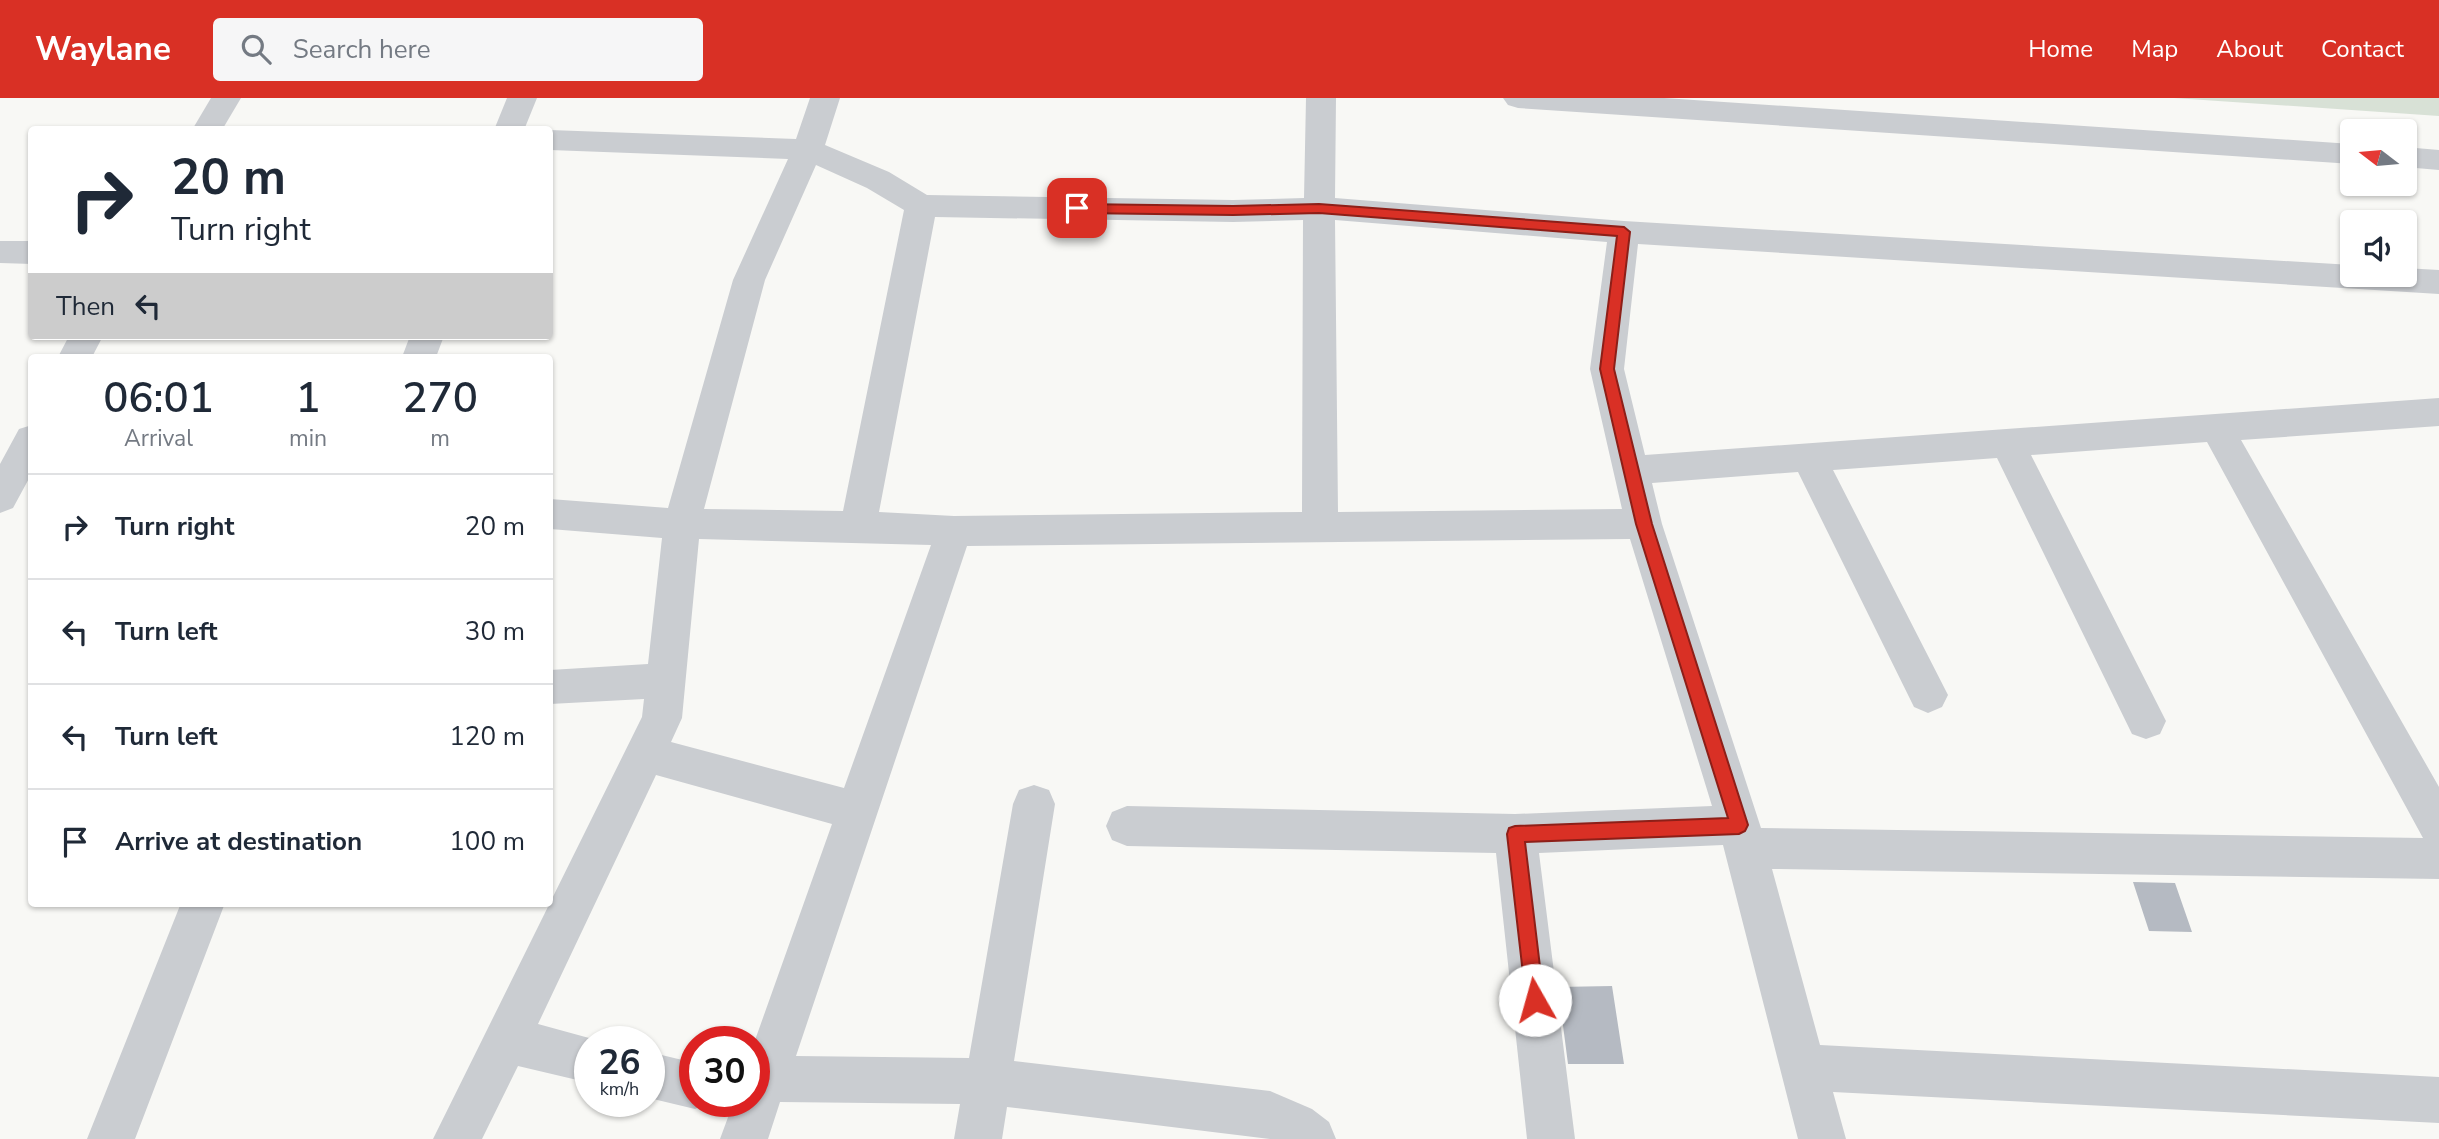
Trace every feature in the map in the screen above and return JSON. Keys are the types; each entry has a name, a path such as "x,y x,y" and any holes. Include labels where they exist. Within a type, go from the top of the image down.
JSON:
{"street":[{"path":"208,126 226,98"},
{"path":"511,126 522,98"},
{"path":"457,1139 662,718 682,524 749,280 808,150 825,98"},
{"path":"1320,526 1321,98"},
{"path":"1518,98 2340,153"},
{"path":"553,140 808,150 878,180 922,206 1233,211 1319,208 1624,232 2439,282"},
{"path":"2417,158 2439,160"},
{"path":"858,526 922,206"},
{"path":"1624,232 1607,369 1644,524 1742,836 1822,1139"},
{"path":"0,252 28,253"},
{"path":"1631,470 2439,412"},
{"path":"2217,429 2439,827"},
{"path":"2008,444 2146,720"},
{"path":"0,498 28,446"},
{"path":"1809,458 1928,695"},
{"path":"553,514 682,524 858,526 954,531 1644,524"},
{"path":"770,1059 954,531"},
{"path":"553,687 666,680"},
{"path":"645,753 856,811"},
{"path":"978,1139 1034,804"},
{"path":"1127,826 1742,836 2439,859"},
{"path":"1515,834 1551,1139"},
{"path":"111,1139 201,907"},
{"path":"507,1040 574,1056"},
{"path":"1803,1067 2439,1100"},
{"path":"770,1103 987,1081 1270,1115 1295,1126 1312,1139"}],"shaded area":[{"path":"2174,98 2439,98 2439,116"}],"building":[{"path":"2133,882 2175,883 2192,932 2149,931"},
{"path":"1612,986 1624,1064 1568,1064 1558,987"}],"route":[{"path":"1077,208 1233,211 1319,208 1624,232 1607,369 1644,524 1739,825 1515,834 1535,1000"}]}
